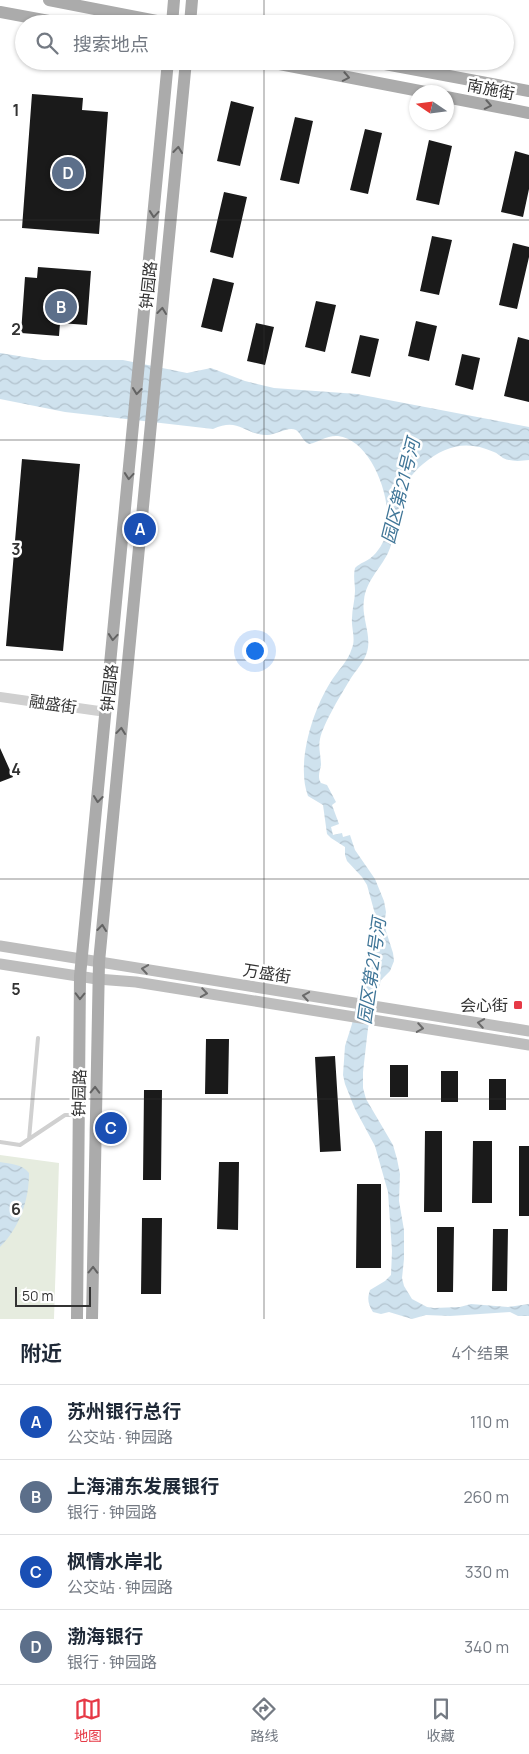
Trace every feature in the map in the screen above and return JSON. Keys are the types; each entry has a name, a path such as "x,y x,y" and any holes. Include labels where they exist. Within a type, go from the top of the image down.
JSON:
{"main road":[{"path":"49,0 126,15"},
{"path":"173,15 174,0"},
{"path":"191,15 192,0"},
{"path":"0,12 16,15"},
{"name":"钟园路","path":"77,1319 80,976 167,70"},
{"name":"钟园路","path":"92,1319 99,962 185,70"},
{"path":"311,70 409,89"},
{"name":"南施街","path":"417,70 529,91"},
{"name":"南施街","path":"454,99 529,113"},
{"name":"万盛街","path":"0,946 376,1008 529,1031"},
{"name":"万盛街","path":"0,964 98,979 136,982 529,1045"}],"street":[{"name":"融盛街","path":"0,697 106,712"}],"lane":[{"path":"29,1139 38,1038"},
{"path":"0,1142 20,1145 65,1115 79,1115"}],"shaded area":[{"path":"0,1155 59,1163 54,1319 0,1319"}],"water":[{"name":"园区第21号河","path":"0,353 43,360 123,360 187,373 211,368 245,381 274,388 357,394 529,427 529,460 509,460 484,448 457,446 440,452 413,473 402,495 388,553 370,581 365,593 363,606 368,639 366,656 338,699 322,733 319,742 321,765 319,776 321,783 327,785 336,802 332,805 339,824 331,827 333,835 342,833 343,837 350,835 355,850 375,879 384,901 386,912 384,925 393,953 394,961 390,971 381,980 368,1028 363,1088 366,1099 393,1145 397,1159 400,1174 399,1201 404,1230 402,1278 404,1286 412,1299 427,1307 460,1307 471,1304 508,1307 529,1304 529,1316 518,1316 510,1312 450,1316 426,1315 412,1319 389,1312 381,1314 373,1312 368,1301 370,1290 391,1275 392,1251 388,1192 375,1146 355,1109 343,1075 345,1046 352,1024 373,931 375,914 367,885 347,861 345,847 327,834 323,805 308,796 304,769 308,738 317,708 330,683 348,658 353,644 352,611 355,594 355,568 378,550 384,540 387,527 385,495 372,463 351,440 338,436 309,444 296,430 292,429 266,435 258,434 235,425 213,429 65,412 0,399"},
{"path":"0,1162 20,1166 26,1170 29,1173 29,1183 25,1203 18,1222 0,1247"}],"building":[{"path":"32,94 83,98 82,110 108,112 99,234 22,228"},
{"path":"231,101 254,107 240,166 217,161"},
{"path":"295,117 313,121 299,184 280,180"},
{"path":"365,129 382,133 368,194 350,190"},
{"path":"429,140 452,146 439,205 416,200"},
{"path":"515,151 529,155 529,189 523,217 501,212"},
{"path":"224,192 247,197 233,258 210,252"},
{"path":"432,236 452,240 439,295 420,291"},
{"path":"513,243 529,247 529,257 517,309 499,305"},
{"path":"38,267 91,271 87,325 60,323 59,336 21,333 25,277 37,278"},
{"path":"213,278 234,283 222,332 201,327"},
{"path":"316,301 336,305 325,352 305,347"},
{"path":"416,321 437,326 429,361 408,356"},
{"path":"256,323 274,327 265,365 247,361"},
{"path":"360,335 379,339 370,377 351,373"},
{"path":"518,337 529,340 529,402 504,396"},
{"path":"462,354 480,358 473,390 455,385"},
{"path":"22,459 80,464 63,651 6,646"},
{"path":"0,748 13,777 0,782"},
{"path":"206,1039 229,1039 228,1094 205,1094"},
{"path":"335,1056 341,1151 320,1152 315,1057"},
{"path":"390,1065 408,1065 408,1097 390,1097"},
{"path":"441,1071 458,1071 458,1102 441,1102"},
{"path":"489,1079 506,1079 506,1110 489,1110"},
{"path":"144,1090 162,1090 161,1180 143,1180"},
{"path":"425,1131 442,1131 442,1212 424,1212"},
{"path":"473,1141 492,1141 492,1203 472,1203"},
{"path":"519,1146 529,1146 529,1216 519,1216"},
{"path":"219,1162 239,1162 238,1230 217,1229"},
{"path":"357,1184 381,1184 381,1268 356,1268"},
{"path":"142,1218 162,1218 161,1294 141,1294"},
{"path":"437,1227 454,1227 453,1292 437,1292"},
{"path":"493,1229 508,1229 507,1291 492,1291"}],"place":[{"name":"渤海银行","path":"68,173"},
{"name":"上海浦东发展银行","path":"61,307"},
{"name":"苏州银行总行","path":"140,529"},
{"name":"会心街","path":"518,1005"},
{"name":"枫情水岸北","path":"111,1128"}]}
